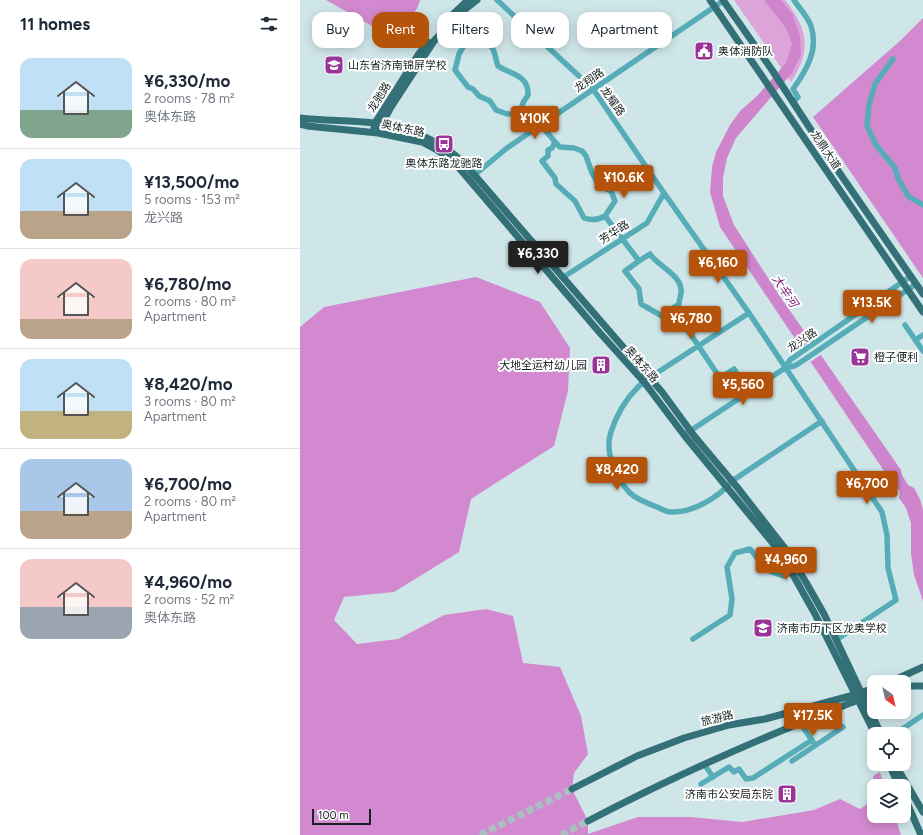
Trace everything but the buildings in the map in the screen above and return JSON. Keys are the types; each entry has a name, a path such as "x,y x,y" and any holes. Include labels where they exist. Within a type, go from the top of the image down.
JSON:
{"main road":[{"name":"龙驰路","path":"375,133 378,124 418,55 458,9 468,0"},
{"name":"龙驰路","path":"462,12 477,0"},
{"name":"龙鼎大道","path":"710,0 923,312"},
{"name":"龙鼎大道","path":"723,0 923,294"},
{"name":"龙驰路","path":"378,124 437,38"},
{"path":"300,118 320,121 378,124 416,133 433,140 456,155 691,431 730,484 787,550 807,584 836,640 877,727"},
{"name":"奥体东路","path":"300,124 375,133 422,142 450,159 600,333 647,380 684,435 730,484 772,541 792,573 815,614 872,727"},
{"path":"906,675 923,668"},
{"path":"911,678 923,673"},
{"path":"911,686 923,686"},
{"name":"旅游路","path":"572,789 637,756 684,738 729,725 766,719 867,695"},
{"name":"旅游路","path":"588,821 704,764 800,723 851,699"},
{"path":"900,771 920,801 923,812 914,818"},
{"path":"911,806 920,801"},
{"path":"911,811 920,835"}],"street":[{"name":"龙耀路","path":"497,0 593,89 749,313 882,512 887,536 888,568 896,600 836,640"},
{"name":"龙翔路","path":"468,180 507,148 715,7 723,0"},
{"path":"793,102 798,97 793,89 810,62 813,46 811,26 794,0"},
{"path":"462,48 459,54 455,70 463,82 468,87 473,89 479,96 490,101 496,110 507,114 521,112"},
{"path":"492,48 494,50 498,66 516,74 521,78 527,89 528,97 523,103 521,112"},
{"path":"893,58 875,84 869,105 867,126 876,145 895,168 898,178 908,196 923,205"},
{"path":"521,112 531,122 541,125 560,147 574,148 582,151 586,156 596,180 604,188 611,191 615,201 605,216 595,220 584,218 575,201 556,184 555,178 542,161 548,156 548,150 552,148 555,142"},
{"name":"芳华路","path":"562,278 647,223 664,193"},
{"path":"605,216 623,238 639,262"},
{"path":"650,254 654,260 669,270 681,288 679,304 673,308 662,316 641,304 638,289 625,271 650,254"},
{"name":"龙兴路","path":"785,368 790,360 823,338 901,281 911,276"},
{"name":"龙兴路","path":"684,435 785,368 798,364 916,284"},
{"path":"673,308 720,378 734,369 748,392"},
{"path":"749,313 647,380 638,388 620,412 610,433 610,456 616,474 631,494 670,512 693,508 712,498 822,421"},
{"path":"905,325 923,351"},
{"path":"915,340 923,335"},
{"path":"693,640 730,615 732,599 727,567 735,553 750,548 767,570 783,576 792,573"},
{"path":"793,712 815,746"},
{"path":"906,727 923,715"},
{"path":"792,761 843,727"},
{"path":"701,784 729,766 734,772 739,769 746,779 753,778 812,740"},
{"path":"704,764 713,777"}],"shaded area":[{"path":"326,0 420,0 414,12 372,12 372,26 364,21 364,12 347,12"},
{"path":"734,0 785,0 793,11 803,30 804,50 798,70 791,82"},
{"path":"764,0 781,0 793,15 800,36 801,55 792,73 736,138 727,158 723,178 723,196 734,225 779,295 901,470 902,475 908,485 914,488 920,499 923,510 923,601 914,575 911,554 911,523 906,508 899,498 900,492 892,480 888,477 720,227 710,192 712,167 716,152 730,125 740,111 757,96 786,63 792,44 786,28"},
{"path":"923,18 923,278 813,117 901,40"},
{"path":"476,277 540,302 570,348 568,391 554,446 471,499 459,552 394,592 344,597 334,620 357,644 398,639 444,615 486,609 513,616 523,663 560,667 581,716 588,754 574,773 572,789 588,821 588,834 638,817 691,817 742,822 814,810 840,799 860,809 867,804 867,823 897,823 901,835 300,835 300,327 324,307"},
{"path":"880,772 882,779 873,779 873,776"}],"pier":[{"path":"813,339 823,353 809,363 800,348"}],"tunnel":[{"path":"480,835 572,789"},
{"path":"561,835 588,821"}],"place":[{"name":"奥体消防队","path":"704,51"},
{"name":"山东省济南锦屏学校","path":"334,65"},
{"name":"奥体东路龙驰路","path":"444,144"},
{"name":"橙子便利","path":"860,357"},
{"name":"大地全运村幼儿园","path":"601,365"},
{"name":"济南市历下区龙奥学校","path":"763,628"},
{"name":"济南市公安局东院","path":"787,794"}],"water label":[{"name":"大辛河","path":"785,291"}]}
